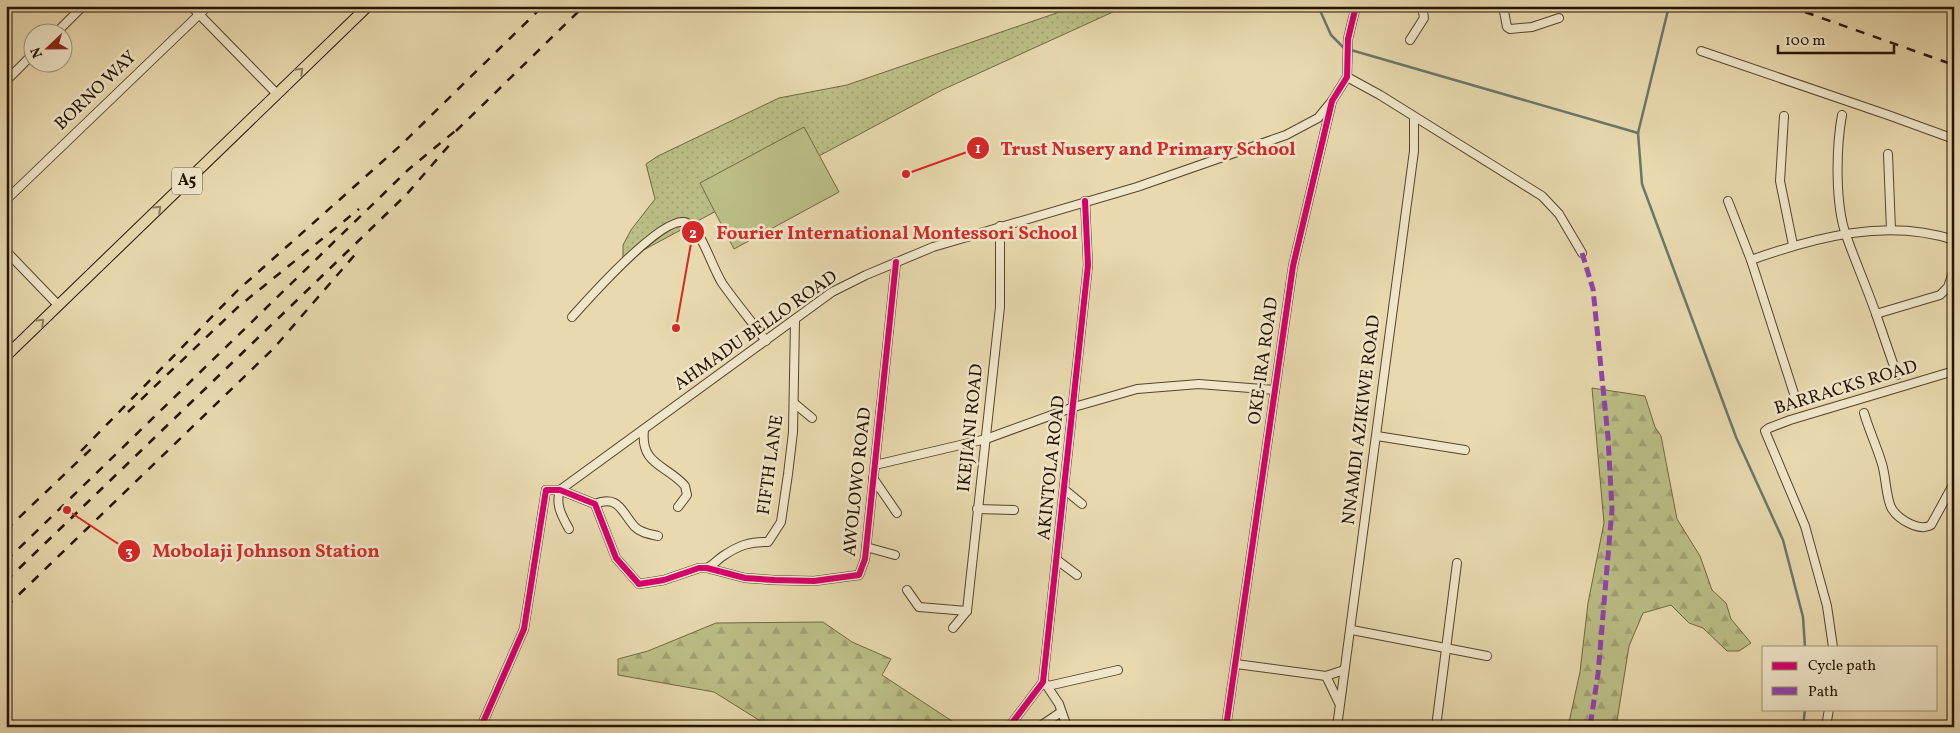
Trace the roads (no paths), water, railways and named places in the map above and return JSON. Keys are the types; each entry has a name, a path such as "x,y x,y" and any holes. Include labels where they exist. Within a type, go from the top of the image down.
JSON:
{"main road":[{"name":"A5","path":"6,356 368,6"}],"street":[{"path":"66,22 83,6"},
{"path":"191,6 276,93"},
{"name":"BORNO WAY","path":"6,200 208,6"},
{"name":"OKE-IRA ROAD","path":"1226,727 1293,266 1332,100 1347,77 1348,39 1356,6"},
{"path":"1410,40 1424,18 1422,6"},
{"path":"1503,6 1507,27 1510,29 1532,27 1559,18"},
{"path":"1701,51 1848,100 1954,140"},
{"path":"6,80 22,65"},
{"path":"1347,77 1380,95 1414,118 1499,168 1542,196 1559,214 1582,253"},
{"name":"AHMADU BELLO ROAD","path":"560,490 832,292 933,247 1137,186 1286,135 1318,118 1332,100"},
{"path":"1842,115 1837,174 1841,217 1897,375"},
{"path":"1784,116 1780,181 1793,245"},
{"name":"NNAMDI AZIKIWE ROAD","path":"1337,727 1344,670 1352,630 1364,515 1377,436 1414,151 1414,118"},
{"path":"1888,154 1891,230"},
{"name":"AKINTOLA ROAD","path":"1010,727 1046,684 1088,265 1085,201"},
{"path":"1728,201 1751,260 1797,403"},
{"path":"572,317 599,287 658,231 671,224 684,222 692,226 700,237 722,281 766,341"},
{"name":"IKEJIANI ROAD","path":"967,611 1000,307 1000,226"},
{"path":"1751,260 1793,245 1846,234 1891,230 1922,231 1954,240"},
{"path":"6,251 58,305"},
{"name":"AWOLOWO ROAD","path":"595,504 616,558 639,584 664,580 699,568 707,568 745,578 774,580 814,581 856,576 862,571 866,547 896,262"},
{"path":"1876,314 1940,295 1948,287 1954,269"},
{"name":"FIFTH LANE","path":"707,568 717,563 724,555 752,541 768,542 781,522 789,465 794,403 795,320"},
{"name":"BARRACKS ROAD","path":"1833,646 1827,606 1805,526 1765,432 1768,428 1790,420 1954,372"},
{"path":"875,465 986,439 1074,407 1137,389 1199,384 1275,390"},
{"path":"794,403 812,418"},
{"path":"1864,413 1882,463 1890,505 1899,517 1920,528 1926,528 1931,525 1954,483"},
{"path":"644,430 643,439 649,457 685,486 687,495 678,507"},
{"path":"1377,436 1465,450"},
{"path":"874,478 898,513"},
{"path":"481,727 488,715 524,629 546,490 560,490 595,504 604,501 616,503 636,528 658,536"},
{"path":"560,490 557,499 558,506 569,529"},
{"path":"1065,490 1082,504"},
{"path":"977,509 1014,510"},
{"path":"866,547 894,555"},
{"path":"1057,560 1077,575"},
{"path":"1436,727 1457,563"},
{"path":"907,590 919,607 967,611"},
{"path":"953,628 967,611"},
{"path":"1352,630 1487,656"},
{"path":"1236,664 1326,676 1344,670"},
{"path":"1067,727 1046,684 1118,670"},
{"path":"1326,676 1340,704"},
{"path":"1827,726 1828,710"},
{"path":"1039,727 1061,712"}],"waterway":[{"path":"1318,6 1331,35 1344,48 1638,133"},
{"path":"1669,6 1638,133 1642,184 1736,437 1783,540 1803,617 1805,646"},
{"path":"1803,727 1805,710"}],"railway":[{"path":"81,451 238,290 401,145 543,6"},
{"path":"456,131 584,6"},
{"path":"1788,6 1954,65"},
{"path":"6,561 409,169 460,127"},
{"path":"6,581 406,195 452,142"},
{"path":"128,412 238,307 359,209"},
{"path":"6,607 274,348 359,250"},
{"path":"6,530 91,449"}],"place":[{"name":"Trust Nusery and Primary School","path":"906,174"},
{"name":"Fourier International Montessori School","path":"676,328"},
{"name":"Mobolaji Johnson Station","path":"67,510"}]}
